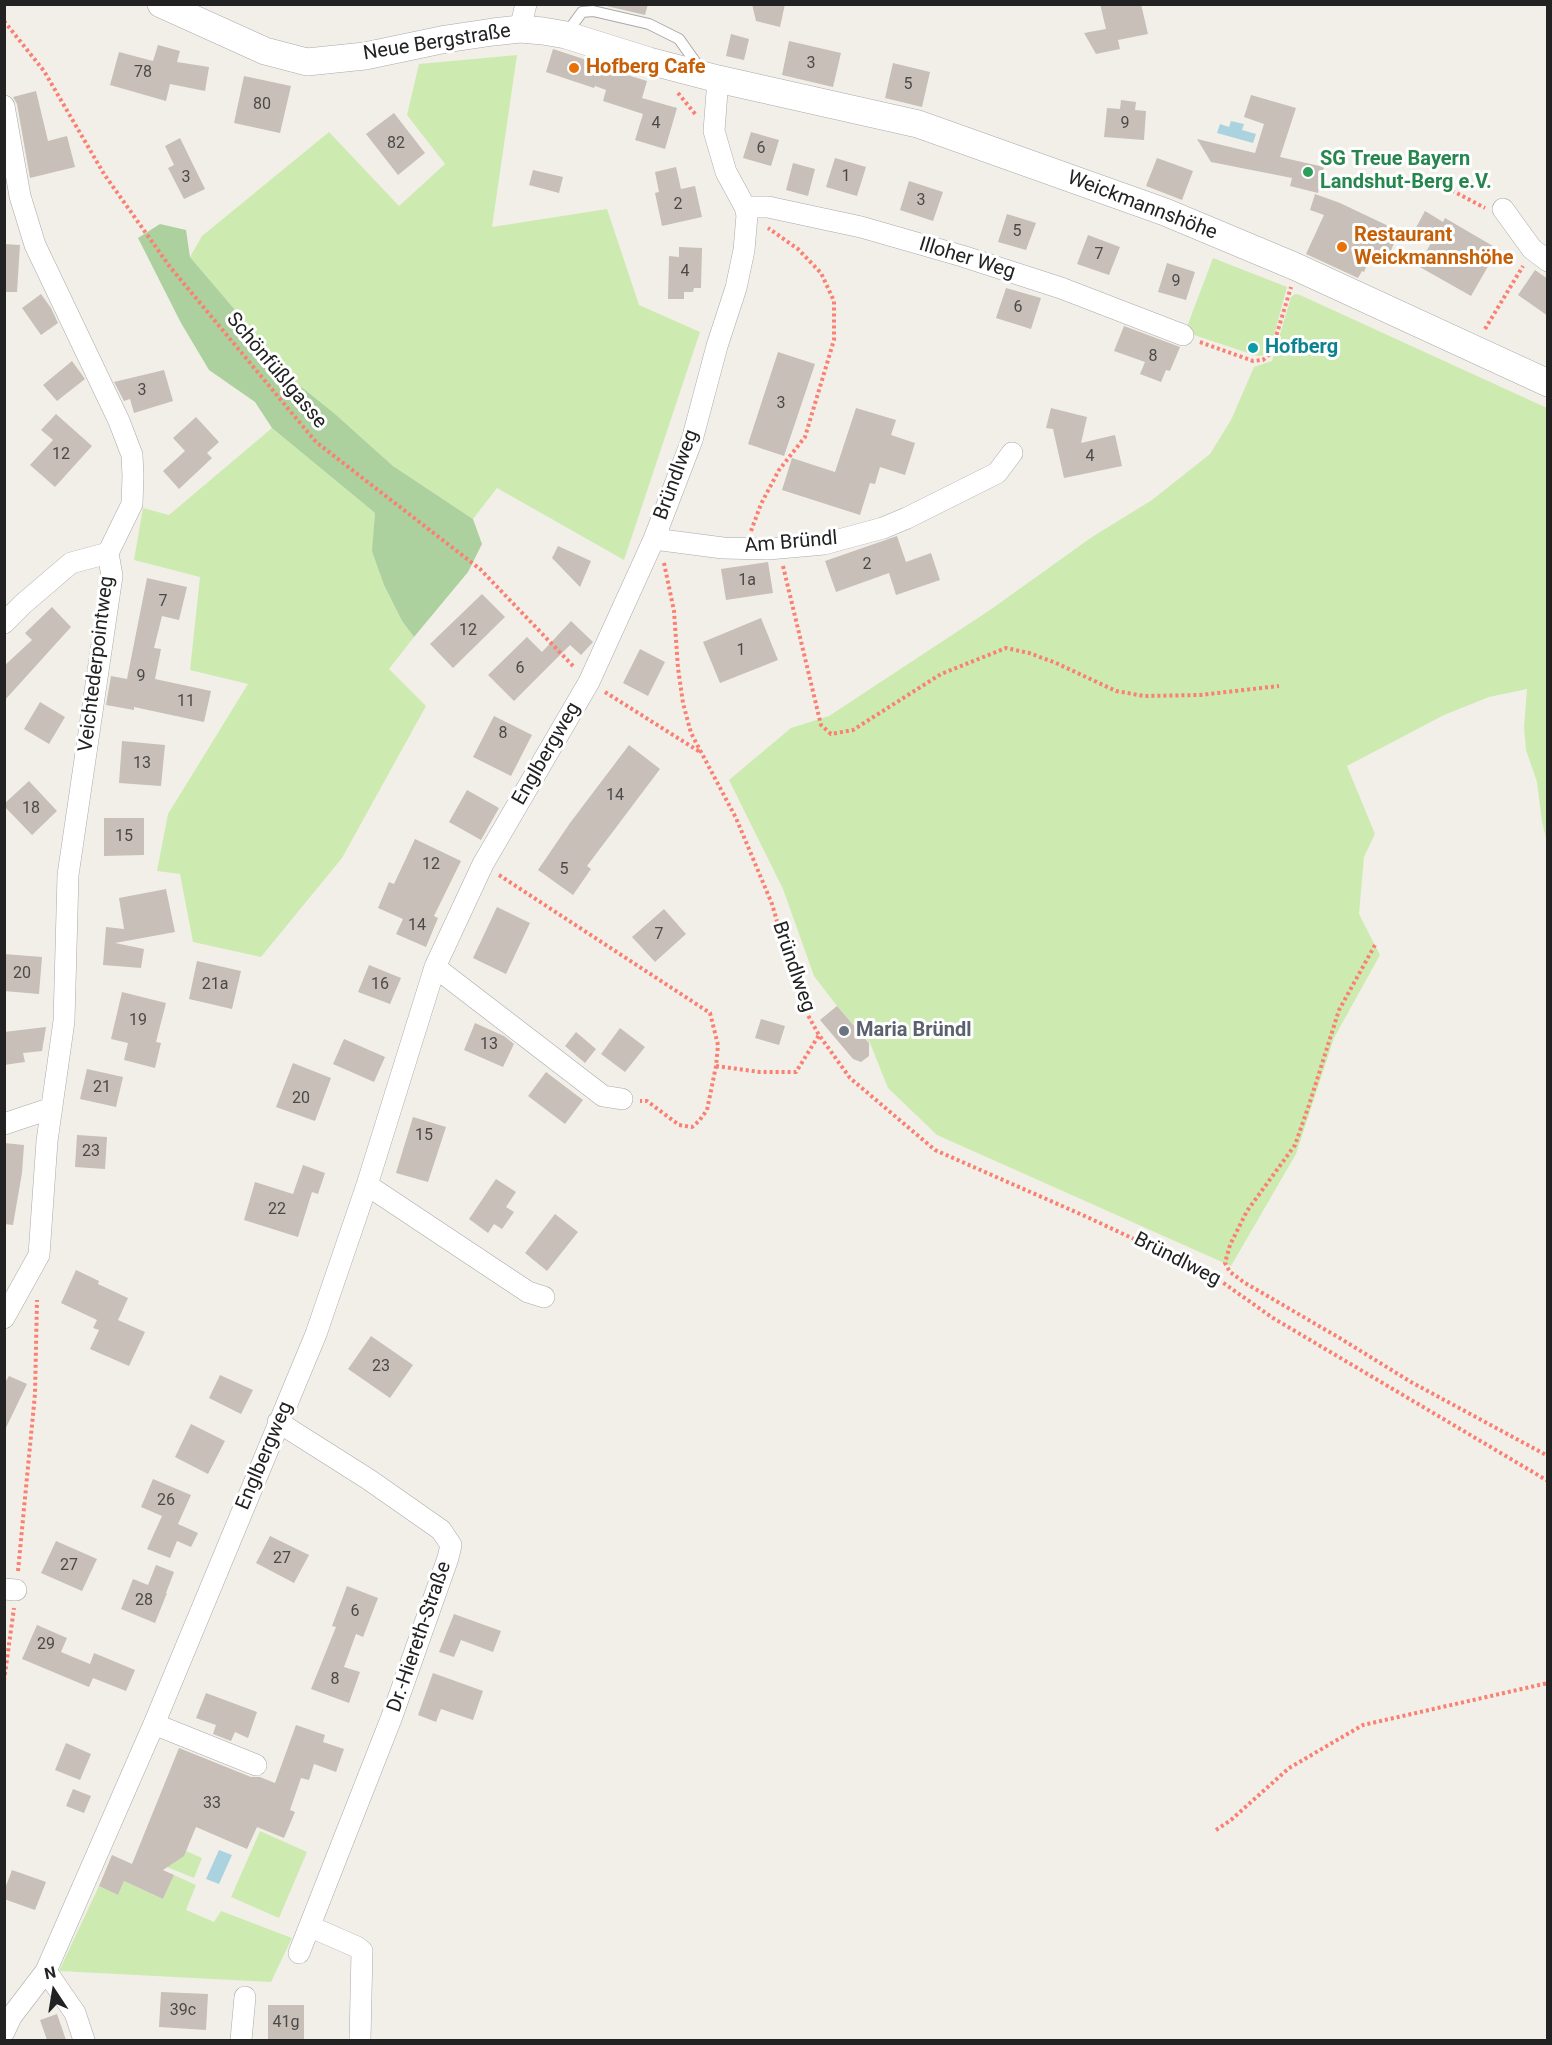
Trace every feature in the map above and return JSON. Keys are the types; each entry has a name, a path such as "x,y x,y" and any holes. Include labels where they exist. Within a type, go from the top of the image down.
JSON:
{"street":[{"name":"Neue Bergstraße","path":"161,4 265,51 307,62 364,56 446,39 523,17 566,35 711,77"},
{"path":"711,77 714,131 726,172 746,211"},
{"name":"Weickmannshöhe","path":"711,77 918,124 1165,212 1289,278 1473,349 1548,382"},
{"name":"Veichtederpointweg","path":"4,106 20,196 35,245 119,421 132,454 132,504 108,553 112,576 68,875 64,1021 47,1141 39,1255 4,1318"},
{"name":"Illoher Weg","path":"746,211 768,207 861,227 1061,288 1183,335"},
{"path":"1503,209 1540,255"},
{"name":"Bründlweg","path":"654,538 692,440 717,346 736,288 744,250 746,211"},
{"name":"Am Bründl","path":"654,538 745,549 824,544 883,528 997,473 1012,453"},
{"name":"Englbergweg","path":"4,2032 11,2017 46,1971 154,1724 316,1334 368,1185 435,967 483,864 589,682 654,538"},
{"path":"4,623 70,563 108,553"},
{"path":"435,967 603,1096 622,1099"},
{"path":"4,1124 52,1108"},
{"path":"368,1185 528,1292 544,1297"},
{"name":"Dr.-Hiereth-Straße","path":"278,1422 368,1479 441,1530 451,1545 391,1719 299,1953"},
{"path":"154,1724 256,1766"},
{"path":"311,1927 362,1951 360,2040"},
{"path":"46,1971 75,2013 84,2040"},
{"path":"242,2040 245,1997"}],"lane":[{"path":"566,35 582,12 592,11 649,24 679,39 711,77"}],"path":[{"name":"Schönfüßlgasse","path":"4,21 44,71 104,174 170,267 316,442 480,569 589,682 701,753"},
{"path":"660,63 669,85 684,97 700,123"},
{"path":"1436,182 1487,209 1503,209"},
{"path":"745,549 761,504 779,470 805,437 834,340 834,301 821,273 798,249 746,211"},
{"path":"1473,349 1540,255"},
{"path":"1183,335 1253,361 1263,360 1271,353 1289,278"},
{"name":"Bründlweg","path":"654,538 670,583 678,668 683,703 691,733 736,818 772,904 800,1001 819,1035 850,1078 935,1150 1086,1216 1215,1277 1273,1318 1548,1481"},
{"path":"777,548 787,580 821,725 831,734 853,730 941,674 1006,648 1029,653 1056,663 1116,692 1144,696 1200,695 1279,686"},
{"path":"483,864 710,1013 718,1046 717,1066 707,1110 699,1121 692,1127 680,1125 647,1101 622,1099"},
{"path":"1375,945 1339,1010 1294,1145 1247,1211 1230,1245 1226,1263 1230,1272 1245,1283 1411,1382 1548,1456"},
{"path":"717,1066 760,1072 796,1072 819,1035"},
{"path":"4,1681 10,1590 35,1394 38,1290"},
{"path":"1216,1830 1231,1820 1289,1768 1363,1725 1548,1683"}],"green space":[{"path":"517,55 492,227 607,209 639,305 700,332 624,560 497,488 473,519 393,466 299,385 190,257 202,236 329,132 399,206 445,164 407,115 419,64"},
{"path":"160,224 186,230 190,257 299,385 393,466 473,519 482,544 468,572 414,637 402,621 384,585 372,551 375,513 272,428 255,402 209,370 181,323 138,238"},
{"path":"1213,258 1287,287 1271,347 1267,354 1254,355 1185,332"},
{"path":"1295,294 1547,408 1547,842 1537,782 1526,750 1524,727 1527,689 1489,697 1444,715 1347,766 1375,834 1364,857 1359,914 1380,955 1334,1038 1296,1154 1231,1266 937,1135 888,1088 870,1043 814,976 783,889 729,780 791,728 829,716 990,610 1092,537 1152,500 1210,454 1231,420 1254,367 1272,361 1291,297"},
{"path":"272,428 375,513 373,551 384,585 402,621 414,637 389,669 426,706 342,858 261,957 193,942 180,874 157,871 168,814 248,684 190,670 200,577 134,560 143,508 169,515"},
{"path":"260,1831 307,1852 279,1918 231,1897"},
{"path":"186,1851 202,1858 194,1878 162,1865"},
{"path":"174,1875 196,1885 186,1910 214,1922 221,1911 292,1938 271,1982 59,1971 99,1886 118,1895 124,1881 163,1899"}],"water":[{"path":"1231,121 1244,124 1242,130 1256,134 1253,143 1217,133 1220,124 1229,127"},
{"path":"219,1850 232,1855 219,1884 206,1879"}],"building":[{"path":"598,4 648,4 645,15"},
{"path":"752,4 785,4 780,27 756,21"},
{"path":"1100,4 1141,4 1148,34 1118,40 1120,49 1096,54 1084,33 1106,29"},
{"path":"731,34 749,39 744,60 726,56"},
{"path":"789,41 841,53 833,87 782,75"},
{"path":"158,45 180,51 177,62 209,67 205,91 170,84 166,101 110,85 119,52 153,61"},
{"path":"553,49 647,81 642,98 677,108 665,149 635,140 643,114 603,101 606,90 546,72"},
{"path":"893,63 930,72 922,107 885,98"},
{"path":"244,76 291,86 280,133 234,123"},
{"path":"36,91 48,141 67,136 75,167 30,178 17,104 13,97"},
{"path":"1251,95 1296,108 1280,157 1324,167 1318,193 1290,186 1292,178 1211,162 1197,139 1255,153 1264,124 1244,117"},
{"path":"1121,100 1136,102 1135,110 1146,111 1144,140 1104,137 1107,108 1120,109"},
{"path":"394,113 425,153 398,175 366,134"},
{"path":"751,132 779,140 771,166 743,158"},
{"path":"180,138 205,189 184,199 168,168 174,165 165,146"},
{"path":"835,158 866,167 857,196 826,187"},
{"path":"1157,158 1193,171 1182,200 1146,186"},
{"path":"793,163 815,169 808,196 786,190"},
{"path":"676,167 681,189 695,186 702,217 662,226 655,193 659,192 655,172"},
{"path":"533,170 563,177 559,193 529,185"},
{"path":"909,181 943,192 933,221 900,210"},
{"path":"1315,194 1340,203 1399,231 1385,265 1370,257 1364,272 1362,271 1358,278 1306,254 1324,215 1310,210"},
{"path":"1425,211 1443,222 1445,218 1498,249 1471,296 1418,266 1431,243 1413,233"},
{"path":"1007,214 1036,223 1026,250 998,242"},
{"path":"1088,235 1120,247 1109,275 1077,264"},
{"path":"4,244 20,245 17,292 4,292"},
{"path":"679,247 702,248 701,288 694,288 693,292 684,292 684,299 668,299 669,256 679,257"},
{"path":"1167,263 1195,272 1186,300 1158,292"},
{"path":"1535,270 1548,279 1548,316 1518,295"},
{"path":"1006,288 1041,298 1031,329 996,318"},
{"path":"41,294 58,323 41,335 22,308"},
{"path":"1124,326 1180,347 1170,371 1166,370 1161,382 1140,374 1145,362 1114,351"},
{"path":"778,352 815,364 784,456 748,444"},
{"path":"72,361 85,379 57,401 43,385"},
{"path":"164,370 173,401 134,413 130,399 124,401 114,382"},
{"path":"856,408 896,420 891,435 915,443 905,475 880,467 875,484 870,483 860,515 782,490 792,458 835,472"},
{"path":"1051,408 1087,417 1081,443 1115,435 1122,466 1064,478 1053,429 1046,428"},
{"path":"56,414 92,446 55,487 30,465 53,440 41,430"},
{"path":"196,417 219,442 207,453 212,458 179,489 163,471 185,451 173,438"},
{"path":"897,536 906,562 931,553 940,580 896,595 889,573 836,592 825,561"},
{"path":"558,546 591,561 580,587 552,558"},
{"path":"768,562 773,593 726,600 721,569"},
{"path":"147,578 187,587 179,620 162,616 154,648 161,649 155,679 211,691 204,722 134,707 134,710 106,705 111,676 127,679"},
{"path":"482,594 505,617 453,668 430,644"},
{"path":"52,607 71,627 4,701 4,666 32,640 25,633"},
{"path":"761,618 778,660 720,683 703,642"},
{"path":"571,621 593,642 581,655 570,645 514,701 488,675 527,637 542,652"},
{"path":"640,649 665,662 648,696 623,683"},
{"path":"40,702 65,717 49,744 24,729"},
{"path":"494,716 532,735 511,776 473,757"},
{"path":"122,741 165,745 161,786 119,783"},
{"path":"629,745 660,769 587,866 591,869 573,895 538,870"},
{"path":"29,781 57,811 32,835 4,806"},
{"path":"467,790 499,808 481,840 449,822"},
{"path":"104,818 144,818 144,855 104,856"},
{"path":"415,839 461,861 434,916 438,918 426,947 396,934 403,919 378,908 389,882 394,884"},
{"path":"166,889 175,932 115,943 144,949 141,968 103,965 106,927 124,929 119,898"},
{"path":"497,907 530,923 506,974 473,958"},
{"path":"664,909 686,934 655,962 632,937"},
{"path":"4,954 42,957 39,994 4,991"},
{"path":"197,961 241,971 232,1009 189,999"},
{"path":"369,965 401,978 390,1004 358,992"},
{"path":"122,992 166,1003 156,1042 161,1043 155,1068 124,1060 128,1043 111,1039"},
{"name":"Maria Bründl","path":"837,1006 869,1043 869,1056 861,1062 853,1059 820,1020"},
{"path":"761,1019 785,1026 779,1045 755,1038"},
{"path":"475,1023 504,1036 514,1044 503,1067 464,1050"},
{"path":"46,1027 42,1051 23,1053 25,1062 4,1065 4,1032"},
{"path":"620,1028 645,1047 625,1072 601,1054"},
{"path":"576,1032 596,1049 585,1063 565,1046"},
{"path":"344,1039 385,1057 374,1082 333,1064"},
{"path":"293,1063 331,1078 315,1121 276,1107"},
{"path":"87,1069 123,1077 116,1107 80,1099"},
{"path":"546,1072 583,1100 565,1124 528,1096"},
{"path":"413,1117 446,1127 428,1182 396,1173"},
{"path":"77,1135 107,1137 105,1169 75,1167"},
{"path":"4,1143 24,1145 22,1173 13,1225 4,1224"},
{"path":"303,1165 325,1173 318,1194 312,1192 298,1237 244,1220 255,1182 293,1194"},
{"path":"496,1179 516,1192 506,1207 514,1212 502,1229 494,1224 488,1233 469,1219"},
{"path":"555,1214 578,1232 547,1271 525,1253"},
{"path":"76,1270 99,1281 98,1284 128,1298 118,1320 145,1332 129,1366 90,1349 99,1330 93,1328 97,1320 61,1303"},
{"path":"371,1336 413,1365 390,1398 348,1369"},
{"path":"220,1375 253,1390 241,1414 209,1398"},
{"path":"9,1376 27,1384 4,1432 4,1384"},
{"path":"191,1424 225,1441 208,1474 175,1457"},
{"path":"153,1479 191,1495 178,1524 198,1533 191,1547 177,1541 170,1558 147,1549 162,1516 141,1507"},
{"path":"270,1536 309,1555 294,1583 256,1563"},
{"path":"56,1541 97,1559 82,1591 41,1573"},
{"path":"156,1565 174,1572 155,1623 121,1609 133,1579 148,1585"},
{"path":"347,1586 378,1598 363,1637 356,1634 344,1667 360,1672 349,1703 311,1689 336,1627 332,1626"},
{"path":"454,1614 501,1631 493,1652 461,1640 454,1657 439,1652"},
{"path":"37,1625 67,1638 61,1652 90,1664 94,1653 135,1670 126,1691 93,1678 89,1687 22,1659"},
{"path":"433,1673 483,1691 473,1720 441,1709 436,1722 418,1715"},
{"path":"206,1693 257,1712 248,1738 235,1732 231,1741 213,1734 216,1725 196,1718"},
{"path":"296,1725 325,1735 323,1742 344,1749 336,1772 314,1764 309,1780 301,1778 290,1810 295,1812 284,1838 257,1827 247,1849 196,1827 184,1856 163,1870 174,1875 163,1899 124,1881 118,1895 99,1886 112,1855 132,1864 179,1748 251,1777 260,1777 275,1783"},
{"path":"66,1743 91,1754 80,1780 55,1770"},
{"path":"73,1789 91,1796 84,1813 66,1806"},
{"path":"12,1870 46,1882 35,1910 4,1899 4,1891"},
{"path":"161,1992 208,1994 206,2030 159,2027"},
{"path":"268,2005 304,2005 304,2040 268,2040"},
{"path":"57,2014 66,2040 47,2040 40,2020"}],"place":[{"name":"Hofberg Cafe","path":"574,68"},
{"name":"SG Treue Bayern Landshut-Berg e.V.","path":"1308,172"},
{"name":"Restaurant Weickmannshöhe","path":"1342,247"},
{"name":"Hofberg","path":"1253,348"},
{"name":"Maria Bründl","path":"844,1031"}]}
